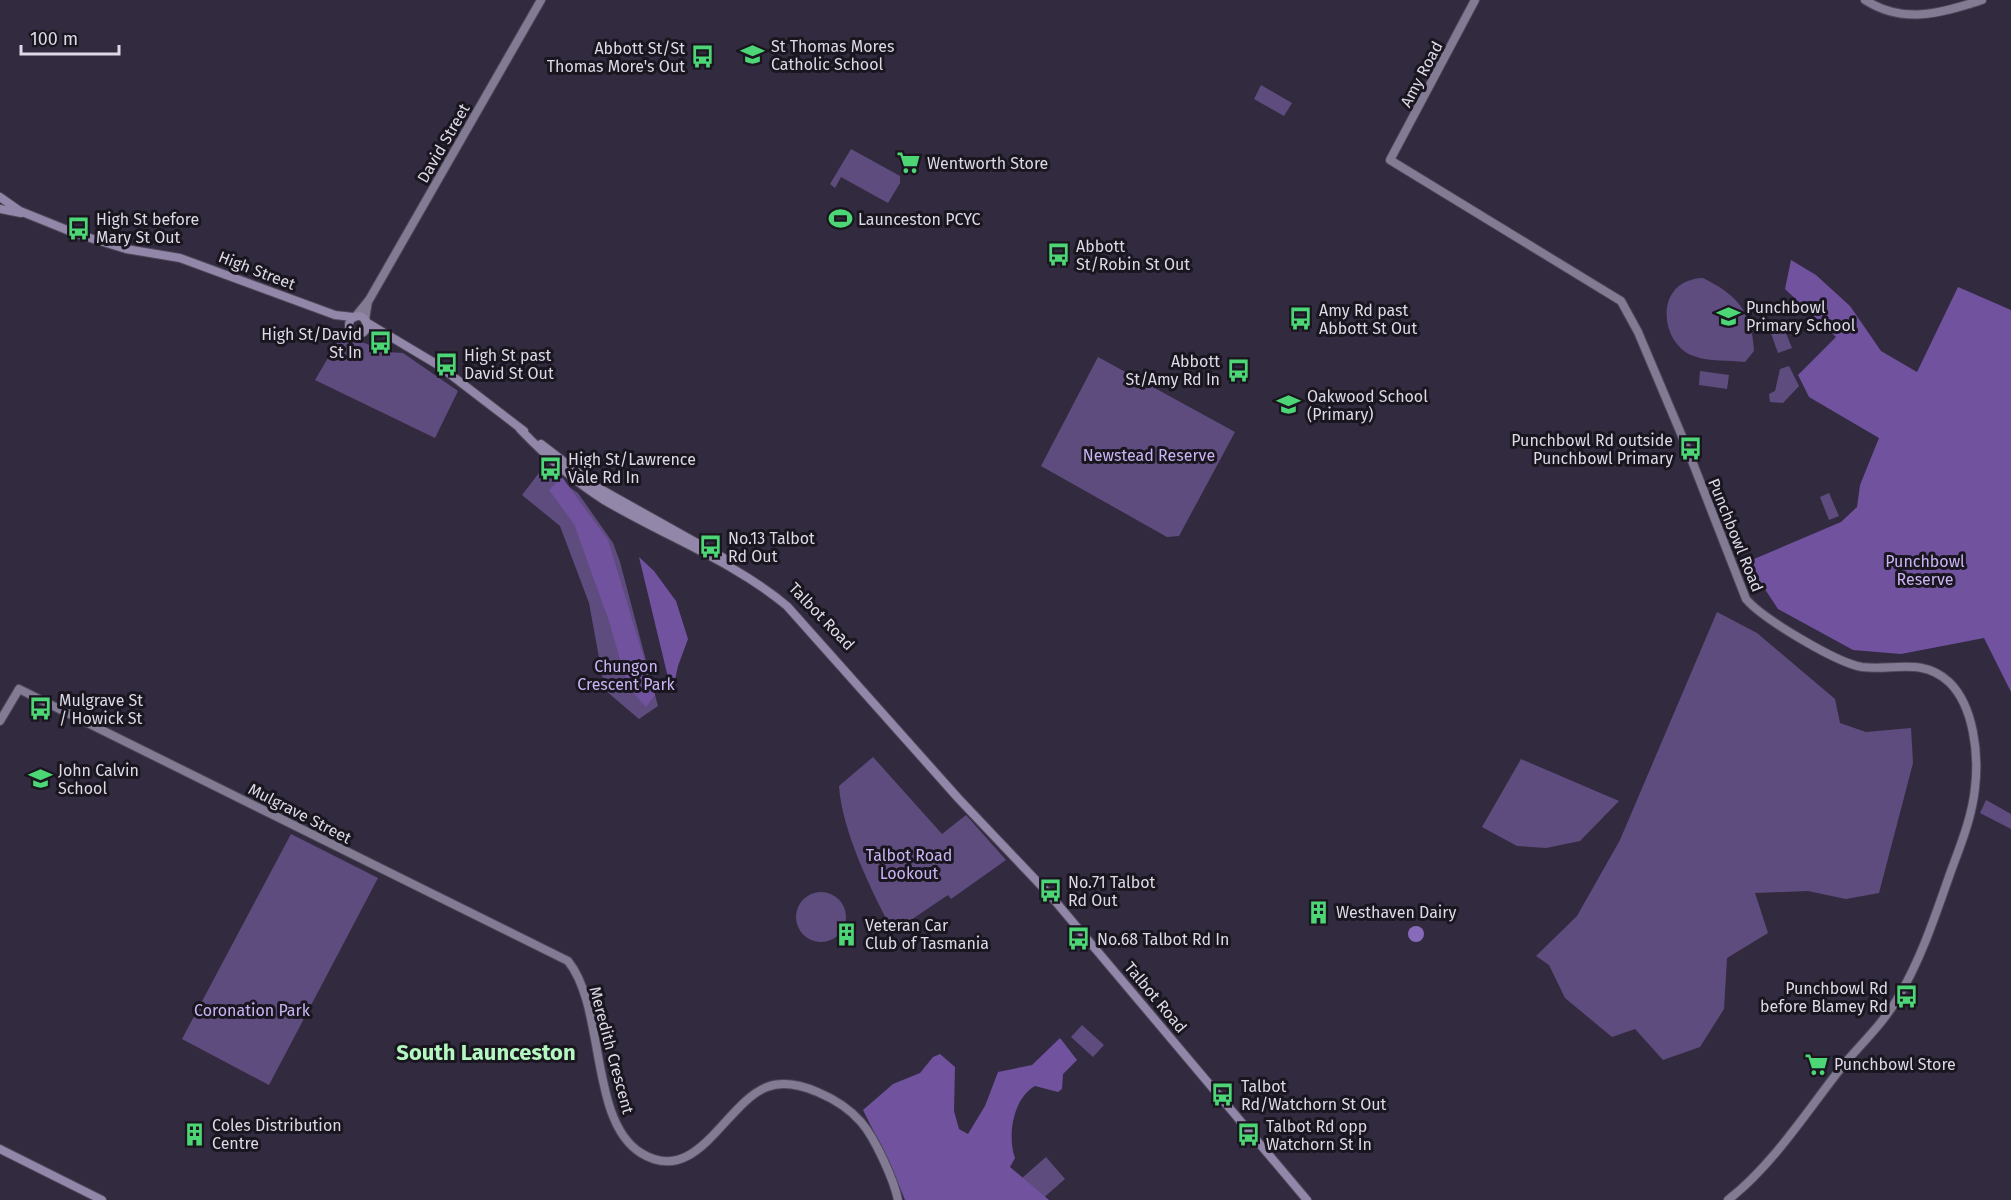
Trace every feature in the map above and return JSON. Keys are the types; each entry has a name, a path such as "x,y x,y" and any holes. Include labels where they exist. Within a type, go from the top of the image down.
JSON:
{"main road":[{"name":"High Street","path":"0,197 27,214 120,247 180,258 335,315 354,317"},
{"path":"0,209 27,214"},
{"name":"High Street","path":"335,315 350,328"},
{"path":"354,317 365,321 382,334 354,333 350,328 350,321 354,317"},
{"path":"360,333 365,329 365,321"},
{"name":"Talbot Road","path":"382,334 438,365 600,492 755,582 787,606 1050,896 1308,1200"},
{"path":"0,1149 102,1200"}],"street":[{"name":"David Street","path":"354,317 369,300 541,0"},
{"name":"Amy Road","path":"1390,160 1475,0"},
{"path":"1865,0 1898,14 1923,16 1982,0"},
{"name":"Punchbowl Road","path":"1390,160 1623,304 1691,459 1727,548 1740,587 1750,604 1845,662 1869,667 1913,665 1935,672 1950,683 1966,713 1976,758 1972,805 1936,914 1905,986 1887,1015 1756,1175 1728,1200"},
{"name":"David Street","path":"365,321 369,300"},
{"name":"Mulgrave Street","path":"0,721 19,689 568,961"},
{"name":"Meredith Crescent","path":"568,961 585,997 614,1115 624,1136 638,1151 660,1160 687,1156 701,1148 740,1107 759,1091 776,1084 793,1084 828,1098 860,1120 885,1167 898,1200"}],"green space":[{"path":"1261,85 1292,103 1284,116 1254,99"},
{"path":"851,149 900,176 900,183 888,203 841,177 835,188 830,184"},
{"name":"Punchbowl Reserve","path":"1791,260 1816,275 1850,306 1881,351 1917,372 1958,287 2011,310 2011,692 1984,638 1901,654 1853,650 1778,609 1747,562 1841,522 1857,507 1860,485 1879,438 1809,397 1798,375 1836,337 1785,289"},
{"path":"1703,278 1734,298 1746,315 1753,337 1754,351 1745,362 1694,356 1683,350 1668,327 1669,301 1675,289 1687,281"},
{"path":"1781,321 1792,348 1778,353 1768,325"},
{"path":"342,334 387,352 403,353 458,391 435,438 315,380"},
{"name":"Newstead Reserve","path":"1098,357 1235,432 1179,536 1167,537 1041,466"},
{"path":"1789,366 1799,386 1783,403 1770,402 1769,394 1775,391 1780,369"},
{"path":"1700,371 1729,375 1727,389 1699,385"},
{"name":"Chungon Crescent Park","path":"542,469 578,493 613,543 658,706 639,719 605,690 589,603 560,526 522,495"},
{"path":"562,477 608,540 655,695 646,707 628,687 609,621 574,524 549,490"},
{"path":"1829,493 1839,516 1829,520 1820,497"},
{"path":"639,557 654,571 676,601 688,639 678,666 672,694"},
{"path":"1717,612 1757,633 1835,699 1840,723 1866,732 1911,728 1913,763 1879,893 1846,899 1808,891 1755,893 1768,933 1727,958 1724,1009 1700,1047 1663,1060 1635,1029 1612,1037 1565,998 1549,965 1536,956 1577,916 1620,840"},
{"name":"Talbot Road Lookout","path":"873,757 942,834 966,815 1006,860 951,899 948,895 893,932 867,880 841,804 839,786"},
{"path":"1521,759 1619,801 1580,841 1546,848 1517,846 1482,827"},
{"path":"1986,800 2011,814 2011,829 1980,813"},
{"name":"Coronation Park","path":"291,834 378,878 269,1085 182,1039"},
{"path":"816,892 826,892 839,899 846,912 846,922 839,935 826,942 816,942 807,938 800,931 796,922 796,912 800,903 807,896"},
{"path":"1082,1025 1104,1045 1093,1057 1071,1037"},
{"path":"1060,1038 1077,1060 1063,1074 1062,1089 1058,1092 1035,1086 1027,1092 1017,1108 1012,1129 1015,1158 1010,1167 1049,1200 905,1200 863,1110 893,1084 920,1073 933,1057 940,1054 955,1067 954,1111 959,1129 968,1134 985,1106 998,1072 1032,1065"},
{"path":"1046,1157 1065,1179 1041,1200 997,1200"}],"shaded area":[{"path":"1416,926 1422,928 1424,934 1422,940 1416,942 1410,940 1408,934 1410,928"}],"place":[{"name":"St Thomas Mores Catholic School","path":"753,55"},
{"name":"Abbott St/St Thomas More's Out","path":"703,57"},
{"name":"Wentworth Store","path":"909,163"},
{"name":"Launceston PCYC","path":"840,219"},
{"name":"High St before Mary St Out","path":"78,228"},
{"name":"Abbott St/Robin St Out","path":"1058,255"},
{"name":"Punchbowl Primary School","path":"1728,316"},
{"name":"Amy Rd past Abbott St Out","path":"1301,319"},
{"name":"High St/David St In","path":"380,343"},
{"name":"High St past David St Out","path":"446,364"},
{"name":"Abbott St/Amy Rd In","path":"1238,370"},
{"name":"Oakwood School (Primary)","path":"1289,405"},
{"name":"Punchbowl Rd outside Punchbowl Primary","path":"1691,449"},
{"name":"High St/Lawrence Vale Rd In","path":"550,468"},
{"name":"No.13 Talbot Rd Out","path":"710,547"},
{"name":"Mulgrave St / Howick St","path":"41,709"},
{"name":"John Calvin School","path":"40,779"},
{"name":"No.71 Talbot Rd Out","path":"1050,891"},
{"name":"Westhaven Dairy","path":"1318,912"},
{"name":"Veteran Car Club of Tasmania","path":"847,934"},
{"name":"No.68 Talbot Rd In","path":"1079,939"},
{"name":"Punchbowl Rd before Blamey Rd","path":"1906,997"},
{"name":"Punchbowl Store","path":"1816,1064"},
{"name":"Talbot Rd/Watchorn St Out","path":"1223,1095"},
{"name":"Coles Distribution Centre","path":"194,1134"},
{"name":"Talbot Rd opp Watchorn St In","path":"1248,1135"}],"district":[{"name":"South Launceston","path":"486,1052"}]}
